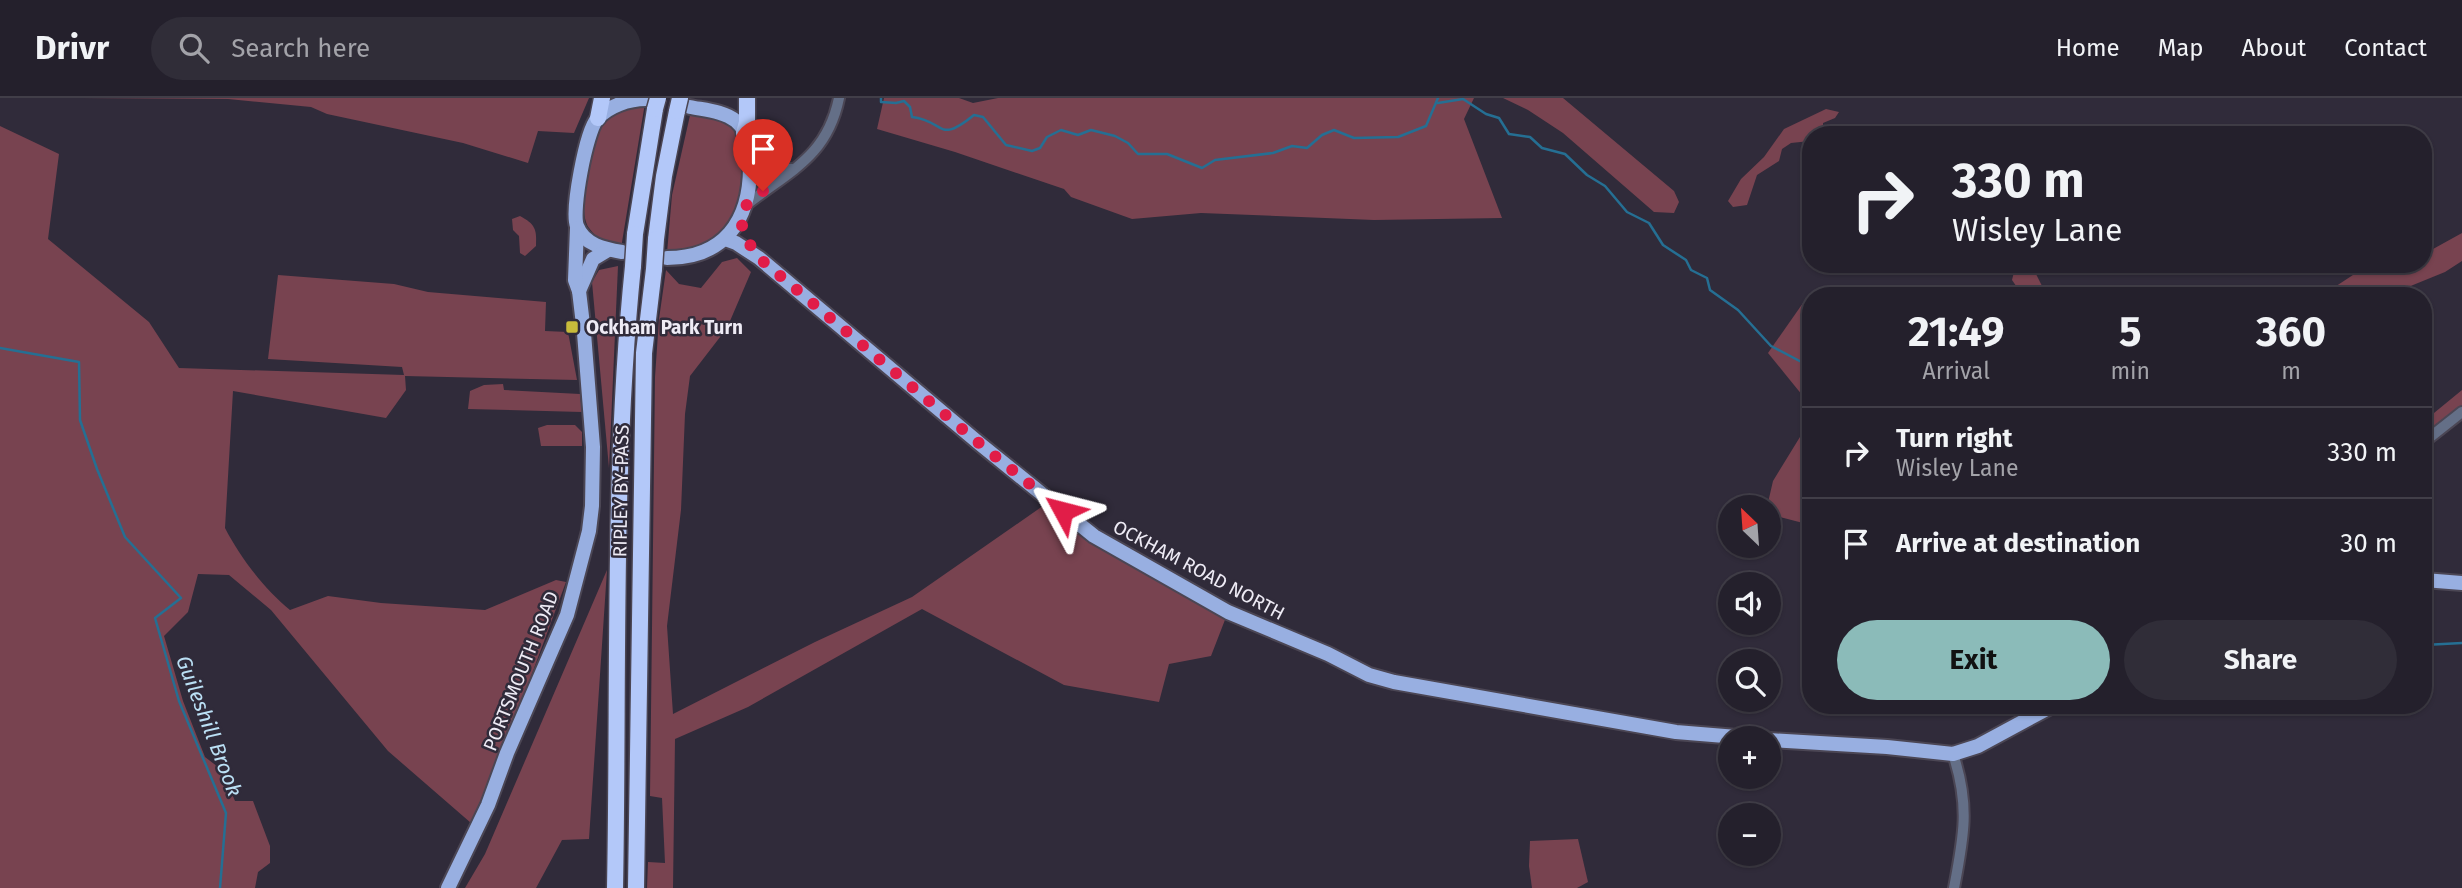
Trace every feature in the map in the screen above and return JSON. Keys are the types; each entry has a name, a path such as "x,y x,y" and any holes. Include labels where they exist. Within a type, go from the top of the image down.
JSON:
{"highway":[{"path":"598,118 602,98"},
{"path":"746,138 747,98"},
{"name":"RIPLEY BY-PASS","path":"615,888 624,355 635,234 653,102"},
{"name":"RIPLEY BY-PASS","path":"636,888 644,353 664,176 682,106"}],"main road":[{"path":"598,118 620,103 638,98 653,102"},
{"path":"667,258 697,254 725,239 743,212 750,181 746,138 735,120 726,115 682,106"},
{"name":"PORTSMOUTH ROAD","path":"448,888 477,830 567,615 583,560 592,506 593,447 579,290 575,273 575,218 582,163 591,130 598,118"},
{"name":"OCKHAM ROAD NORTH","path":"743,212 745,235 759,258"},
{"path":"577,228 587,240 615,251 593,259 579,290"},
{"name":"OCKHAM ROAD NORTH","path":"725,239 759,258 1094,536 1228,612 1328,654 1369,675 1394,682 1676,732 1718,735"},
{"path":"2432,581 2462,583"},
{"path":"1781,741 1953,754 1978,746 2037,714"}],"street":[{"path":"743,212 811,157 821,145 832,123 839,99"},
{"path":"746,138 757,157 768,166 794,169"},
{"path":"2432,436 2462,412"},
{"path":"1953,754 1961,780 1965,810 1954,888"}],"shaded area":[{"path":"81,98 589,98 574,133 538,131 528,163 463,143 327,114 311,107 228,99"},
{"path":"884,98 959,98 973,103 998,98 1474,98 1464,119 1502,218 1374,220 1201,213 1132,219 1071,197 1064,189 877,129"},
{"path":"1503,98 1563,98 1674,191 1679,202 1674,213 1654,212 1563,133 1528,110"},
{"path":"645,103 622,247 599,238 589,228 585,218 585,190 595,143 604,120 610,114"},
{"path":"1826,109 1839,112 1835,118 1823,123 1823,126 1802,126 1802,142 1791,143 1782,149 1779,161 1757,175 1747,205 1733,207 1728,201 1741,179 1764,157 1784,129"},
{"path":"691,111 728,120 742,139 742,202 727,228 714,240 701,247 667,253 672,195"},
{"path":"0,126 59,154 48,239 149,322 179,368 404,375 402,367 268,359 278,275 394,284 428,292 546,302 545,331 568,332 577,380 405,376 406,390 386,418 233,391 225,528 253,572 290,610 328,596 381,603 485,610 556,580 566,582 513,725 471,823 388,751 271,610 229,575 198,574 188,612 164,636 183,701 205,757 222,770 235,801 253,801 270,846 270,863 258,872 255,888 0,888"},
{"path":"520,216 532,225 536,235 536,246 525,256 520,253 519,236 513,230 512,219"},
{"path":"2462,233 2462,261 2445,272 2408,287 2335,287 2356,273 2432,273 2432,250"},
{"path":"737,258 751,272 727,328 690,376 685,414 681,510 667,626 673,714 815,642 912,597 1050,501 1228,612 1211,656 1169,664 1159,702 1064,685 922,609 748,707 675,739 673,888 647,888 648,862 665,863 662,798 650,796 655,377 666,270 679,284 701,288 722,262"},
{"path":"618,266 609,468 592,282 599,270"},
{"path":"2014,273 2036,273 2042,287 2017,287 2012,280"},
{"path":"1802,304 1802,395 1768,353"},
{"path":"503,384 504,390 580,394 582,412 468,409 470,391 484,385"},
{"path":"2462,390 2462,410 2432,433 2434,413"},
{"path":"547,425 575,425 582,432 582,446 541,446 538,428"},
{"path":"1802,434 1802,523 1782,517 1782,495 1770,495 1773,481"},
{"path":"607,570 589,839 562,840 536,888 465,888 485,854"},
{"path":"1578,839 1588,882 1577,888 1532,888 1530,841"}],"waterway":[{"path":"881,98 881,102 904,101 910,107 912,117 947,130 974,115 983,117 1006,145 1032,151 1040,148 1047,137 1061,130 1078,135 1091,130 1115,136 1128,143 1138,154 1167,154 1202,168 1215,160 1273,153 1292,146 1307,148 1322,135 1334,130 1354,138 1398,137 1426,126 1438,98"},
{"path":"1438,103 1463,99 1486,114 1499,118 1509,134 1530,137 1542,148 1565,154 1587,175 1605,186 1627,212 1649,223 1663,245 1686,260 1691,270 1707,278 1710,290 1738,310 1771,346 1802,362"},
{"name":"Guileshill Brook","path":"0,348 79,362 80,420 125,537 181,598 155,618 179,701 226,813 220,888"},
{"path":"2432,645 2462,643"}],"place":[{"name":"Ockham Park Turn","path":"572,327"}],"route":[{"path":"763,191 746,205 741,218 745,235 759,258 1063,511"}]}
